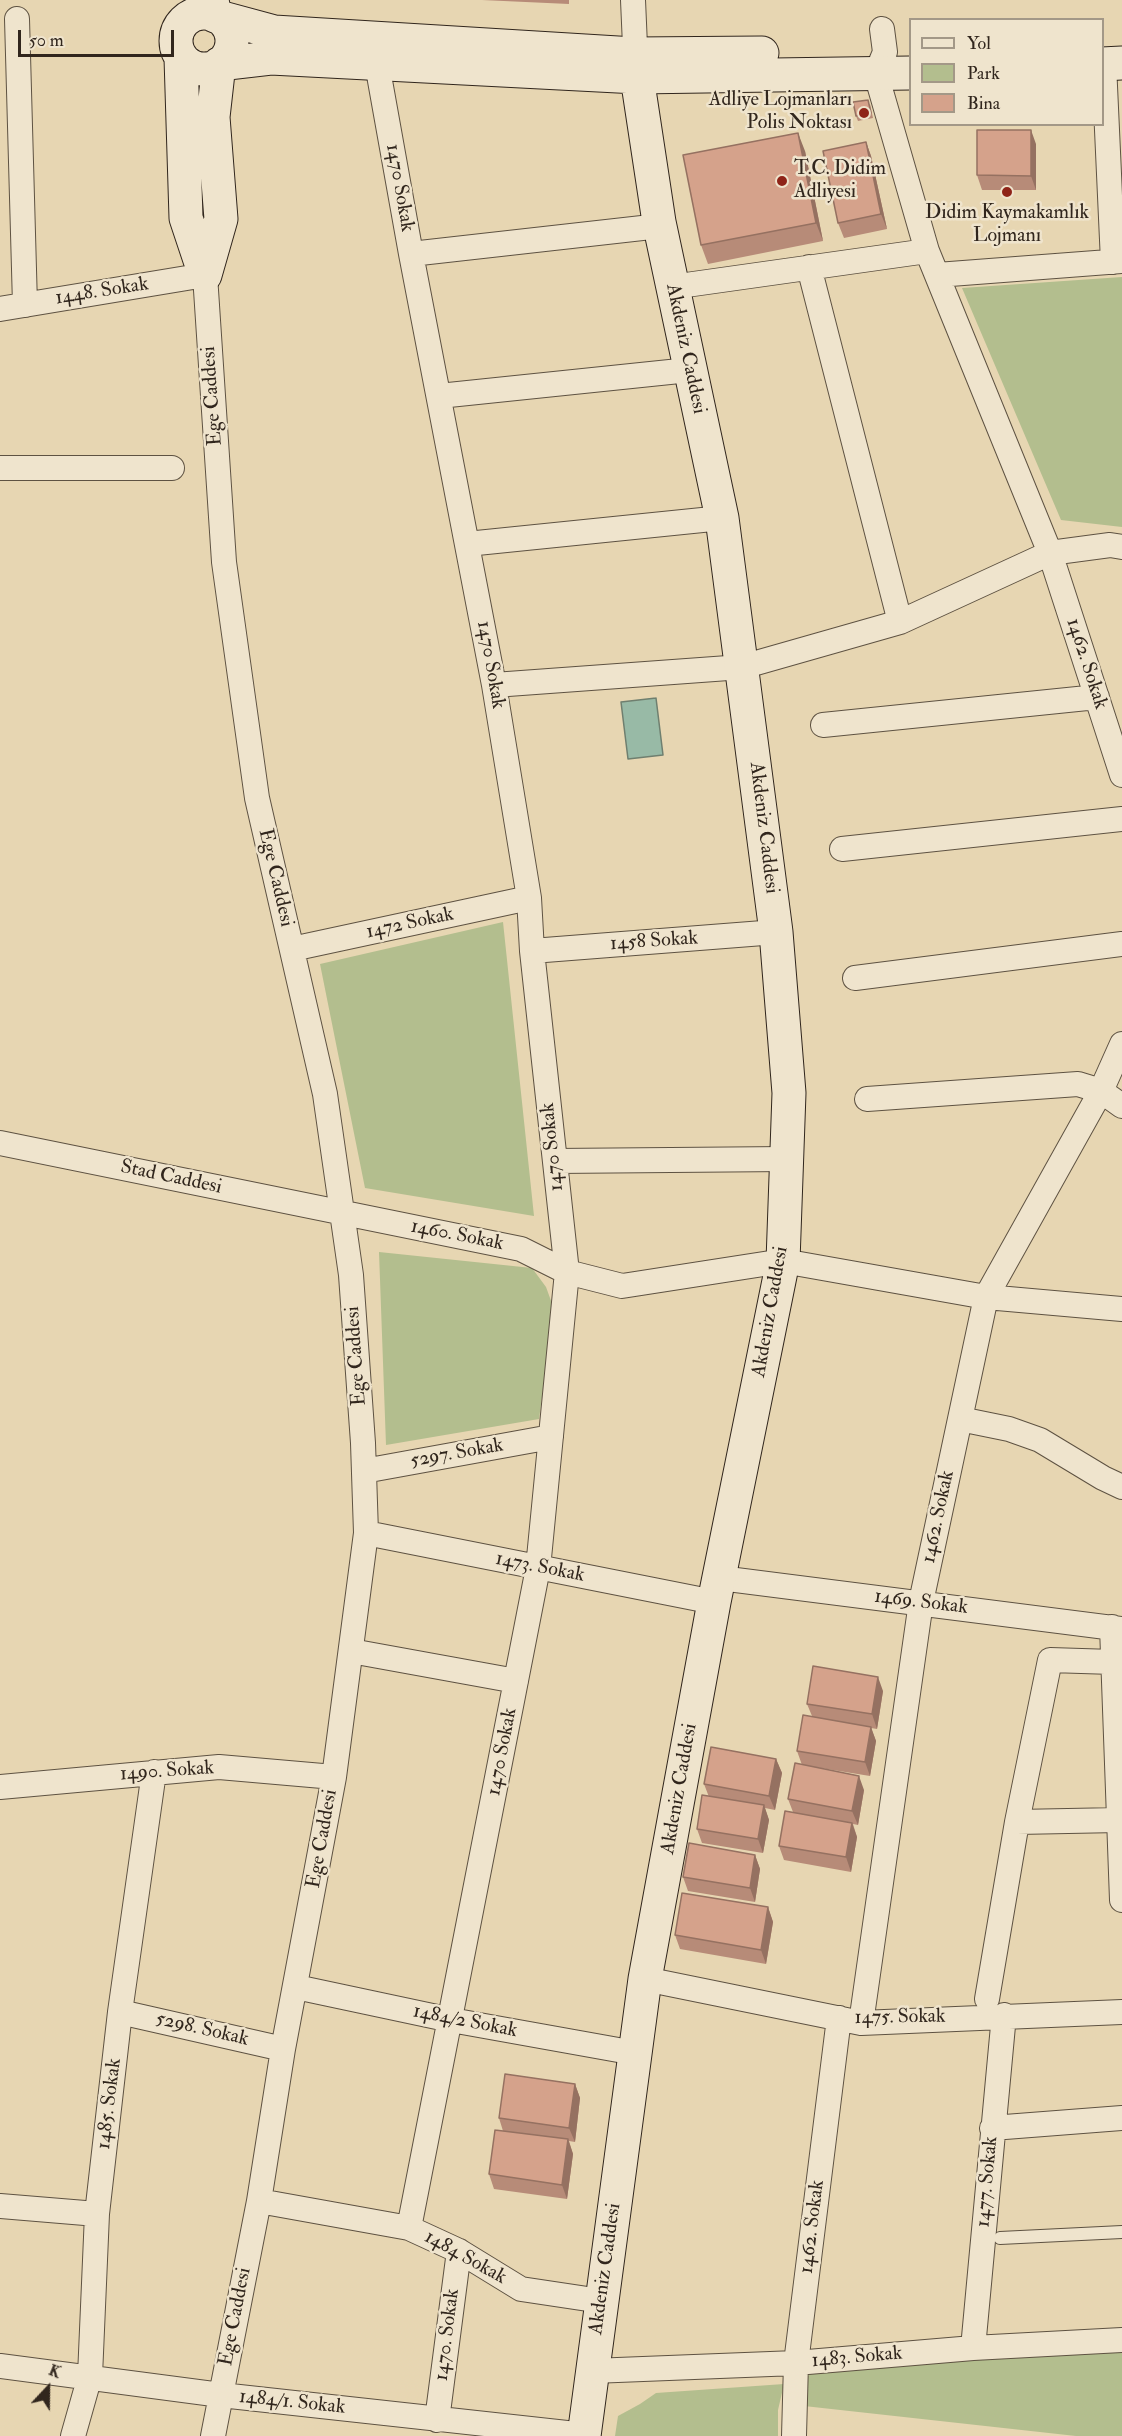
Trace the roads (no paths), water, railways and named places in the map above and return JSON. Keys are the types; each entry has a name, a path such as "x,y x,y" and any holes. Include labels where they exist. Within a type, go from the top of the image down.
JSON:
{"street":[{"path":"633,0 635,65"},
{"path":"214,8 274,32 635,65"},
{"path":"214,8 228,27 232,43 225,59 219,64 211,68 195,68 178,30 186,19 193,15 208,13 214,8"},
{"path":"17,19 25,305"},
{"name":"Ege Caddesi","path":"178,30 186,218 204,275 224,561 257,798 326,1094 351,1275 366,1533 334,1777 283,2049 259,2202 213,2436"},
{"path":"219,64 271,58 377,63 635,65 888,51 909,72"},
{"name":"1462. Sokak","path":"888,51 927,250 1050,553 1122,775"},
{"path":"937,274 1117,261 1111,55"},
{"name":"1470 Sokak","path":"377,63 411,254 494,685 529,898 532,951 567,1272 538,1568 409,2228"},
{"name":"Ege Caddesi","path":"204,275 221,219 213,117 219,64"},
{"name":"Akdeniz Caddesi","path":"584,2436 645,1979 717,1590 783,1261 789,1093 776,932 722,518 660,226 635,65"},
{"path":"411,254 660,226"},
{"path":"672,287 927,250"},
{"path":"809,267 900,622"},
{"name":"1448. Sokak","path":"0,309 204,275"},
{"path":"439,396 690,370"},
{"path":"0,468 172,468"},
{"path":"467,544 722,518"},
{"path":"494,685 742,667 900,622 1050,553 1110,545 1122,547"},
{"path":"823,726 1097,697"},
{"path":"842,849 1122,819"},
{"name":"1472 Sokak","path":"292,949 529,898"},
{"name":"1458 Sokak","path":"532,951 776,932"},
{"path":"855,978 1122,944"},
{"name":"1462. Sokak","path":"794,2436 796,2363 850,2020 921,1602 986,1297 1101,1091 1122,1044"},
{"path":"867,1100 1078,1084 1101,1091 1122,1106"},
{"name":"Stad Caddesi","path":"0,1143 343,1213"},
{"path":"555,1161 787,1159"},
{"name":"1460. Sokak","path":"343,1213 521,1249 567,1272"},
{"path":"567,1272 622,1286 783,1261 986,1297 1122,1309"},
{"path":"960,1419 1009,1429 1040,1440 1103,1478 1122,1486"},
{"name":"5297. Sokak","path":"364,1471 551,1437"},
{"name":"1473. Sokak","path":"366,1533 538,1568 717,1590"},
{"name":"1469. Sokak","path":"717,1590 921,1602 1117,1628"},
{"path":"1117,1628 1113,1662 1122,1900"},
{"path":"351,1651 516,1680"},
{"name":"1477. Sokak","path":"973,2348 992,2128 995,2007 1017,1822 1050,1660 1113,1662"},
{"name":"1490. Sokak","path":"0,1787 219,1767 334,1777"},
{"name":"1485. Sokak","path":"73,2436 90,2376 97,2214 120,2012 154,1772"},
{"path":"1017,1822 1119,1820"},
{"name":"1475. Sokak","path":"645,1979 850,2020 995,2007 1122,2012"},
{"name":"1484/2 Sokak","path":"296,1987 451,2020 635,2053"},
{"name":"5298. Sokak","path":"120,2012 283,2049"},
{"path":"992,2128 1122,2118"},
{"name":"1484 Sokak","path":"259,2202 409,2228 459,2251 521,2289 601,2301"},
{"path":"0,2206 97,2214"},
{"name":"1470. Sokak","path":"423,2424 459,2251"},
{"name":"1483. Sokak","path":"592,2371 796,2363 973,2348 1122,2340"},
{"name":"1484/1. Sokak","path":"0,2366 90,2376 423,2424 584,2436"}],"lane":[{"path":"1000,2238 1122,2232"}],"place":[{"name":"Adliye Lojmanları Polis Noktası","path":"864,113"},
{"name":"T.C. Didim Adliyesi","path":"782,181"},
{"name":"Didim Kaymakamlık Lojmanı","path":"1007,192"}]}
